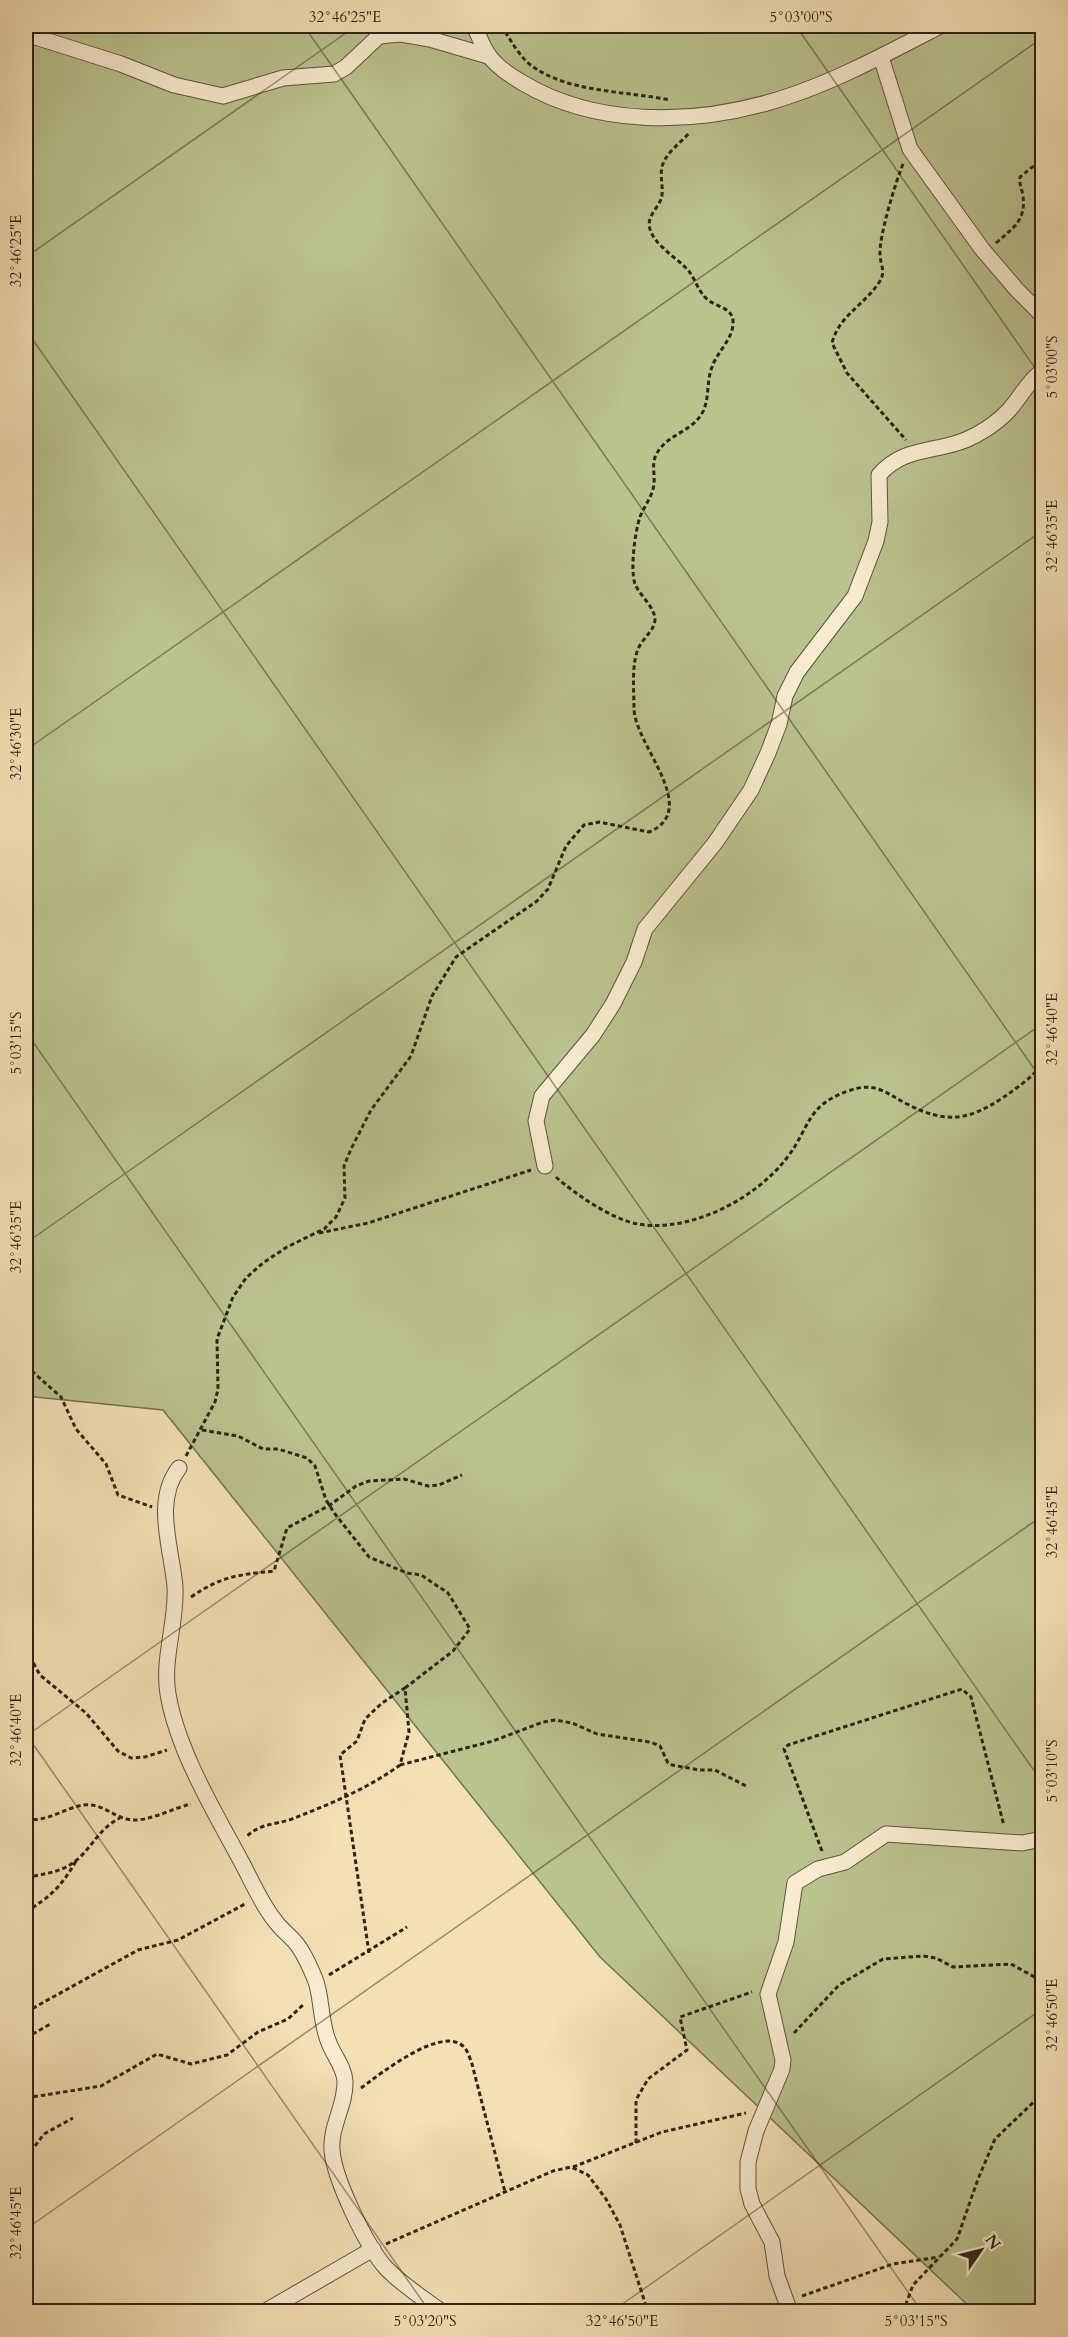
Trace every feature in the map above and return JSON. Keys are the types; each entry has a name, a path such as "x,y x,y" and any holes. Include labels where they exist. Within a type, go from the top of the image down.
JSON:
{"street":[{"path":"474,26 488,56 509,75 543,95 576,108 638,118 706,115 771,102 881,57 940,26"},
{"path":"26,34 121,64 174,86 223,96 283,78 334,74 346,67 379,36 401,34 430,39 488,56"},
{"path":"881,57 910,149 986,253 1042,315"},
{"path":"545,1166 536,1121 542,1096 593,1035 613,1004 634,962 645,929 715,843 751,790 771,743 785,696 797,672 855,596 876,540 880,522 879,475 888,465 903,455 954,445 977,435 1010,409 1029,382 1042,371"},
{"path":"179,1468 172,1477 166,1509 167,1537 175,1587 167,1691 184,1750 275,1922 296,1942 317,1982 319,2008 328,2041 342,2069 345,2082 334,2124 332,2149 336,2173 373,2249 386,2268 442,2312"},
{"path":"788,2306 777,2276 772,2242 748,2195 748,2162 763,2110 782,2069 781,2048 769,2009 768,1994 786,1942 795,1882 808,1874 845,1862 878,1839 893,1833 1022,1843 1042,1839"},
{"path":"264,2312 373,2249"}],"path":[{"path":"501,26 530,65 545,74 576,84 675,101"},
{"path":"317,1233 336,1217 345,1198 344,1166 351,1149 371,1110 411,1056 432,996 456,957 537,901 548,889 566,846 584,825 599,822 649,832 666,819 671,808 667,789 656,762 639,732 634,711 636,657 639,646 655,622 654,615 635,584 636,533 654,484 654,460 657,452 670,438 692,424 702,414 712,364 732,332 734,323 730,314 708,301 685,267 672,258 652,235 649,221 662,195 662,166 706,115"},
{"path":"910,149 895,184 880,254 883,268 880,281 841,323 832,343 847,373 918,452"},
{"path":"986,253 1017,227 1022,218 1024,203 1020,177 1042,159"},
{"path":"179,1468 202,1430 215,1402 218,1389 217,1339 232,1297 246,1278 287,1247 317,1233 368,1223 545,1166 558,1179 601,1211 637,1224 667,1225 729,1205 746,1195 772,1174 788,1157 807,1120 822,1104 850,1090 868,1087 884,1090 934,1116 972,1116 1012,1091 1042,1065"},
{"path":"26,1366 61,1397 76,1429 106,1464 118,1495 137,1504 166,1509"},
{"path":"202,1430 237,1436 262,1449 278,1449 307,1458 315,1466 330,1506 369,1557 407,1573 421,1575 448,1593 470,1629 453,1651 382,1703 365,1719 358,1739 340,1755 348,1796 369,1953"},
{"path":"174,1608 214,1581 232,1576 274,1571 287,1528 330,1506 356,1486 369,1481 404,1479 428,1486 439,1485 462,1474"},
{"path":"26,1650 40,1675 86,1713 118,1751 131,1758 145,1757 172,1748 184,1750"},
{"path":"400,1765 410,1732 405,1688"},
{"path":"828,1867 784,1749 788,1745 962,1689 971,1697 1008,1842"},
{"path":"236,1851 247,1836 263,1825 289,1820 348,1796 400,1765 493,1741 543,1722 555,1720 572,1723 597,1734 650,1742 660,1746 672,1765 699,1770 715,1770 746,1786"},
{"path":"26,1818 38,1820 60,1811 84,1805 95,1805 121,1817 145,1819 191,1804 211,1803"},
{"path":"26,1912 51,1897 64,1883 77,1860 107,1824 121,1817"},
{"path":"26,1878 61,1870 77,1860"},
{"path":"26,2012 37,2008 138,1950 178,1940 260,1895"},
{"path":"26,2098 101,2086 157,2054 191,2064 227,2055 258,2032 295,2014 305,2004 317,1982 369,1953 406,1928"},
{"path":"781,2048 839,1985 883,1959 923,1956 936,1958 953,1967 1011,1964 1042,1981"},
{"path":"636,2143 636,2100 648,2079 687,2050 680,2017 771,1987"},
{"path":"26,2038 52,2023"},
{"path":"339,2110 364,2087 415,2052 436,2043 458,2043 465,2048 472,2064 505,2192"},
{"path":"903,2312 913,2285 957,2239 978,2178 995,2139 1042,2093"},
{"path":"373,2249 553,2171 571,2167 708,2120 763,2110"},
{"path":"26,2158 44,2134 73,2118"},
{"path":"571,2167 588,2175 620,2225 648,2312"},
{"path":"788,2306 893,2264 942,2256"}],"green space":[{"path":"26,26 1042,26 1042,2311 974,2311 600,1957 163,1410 26,1396"}]}
